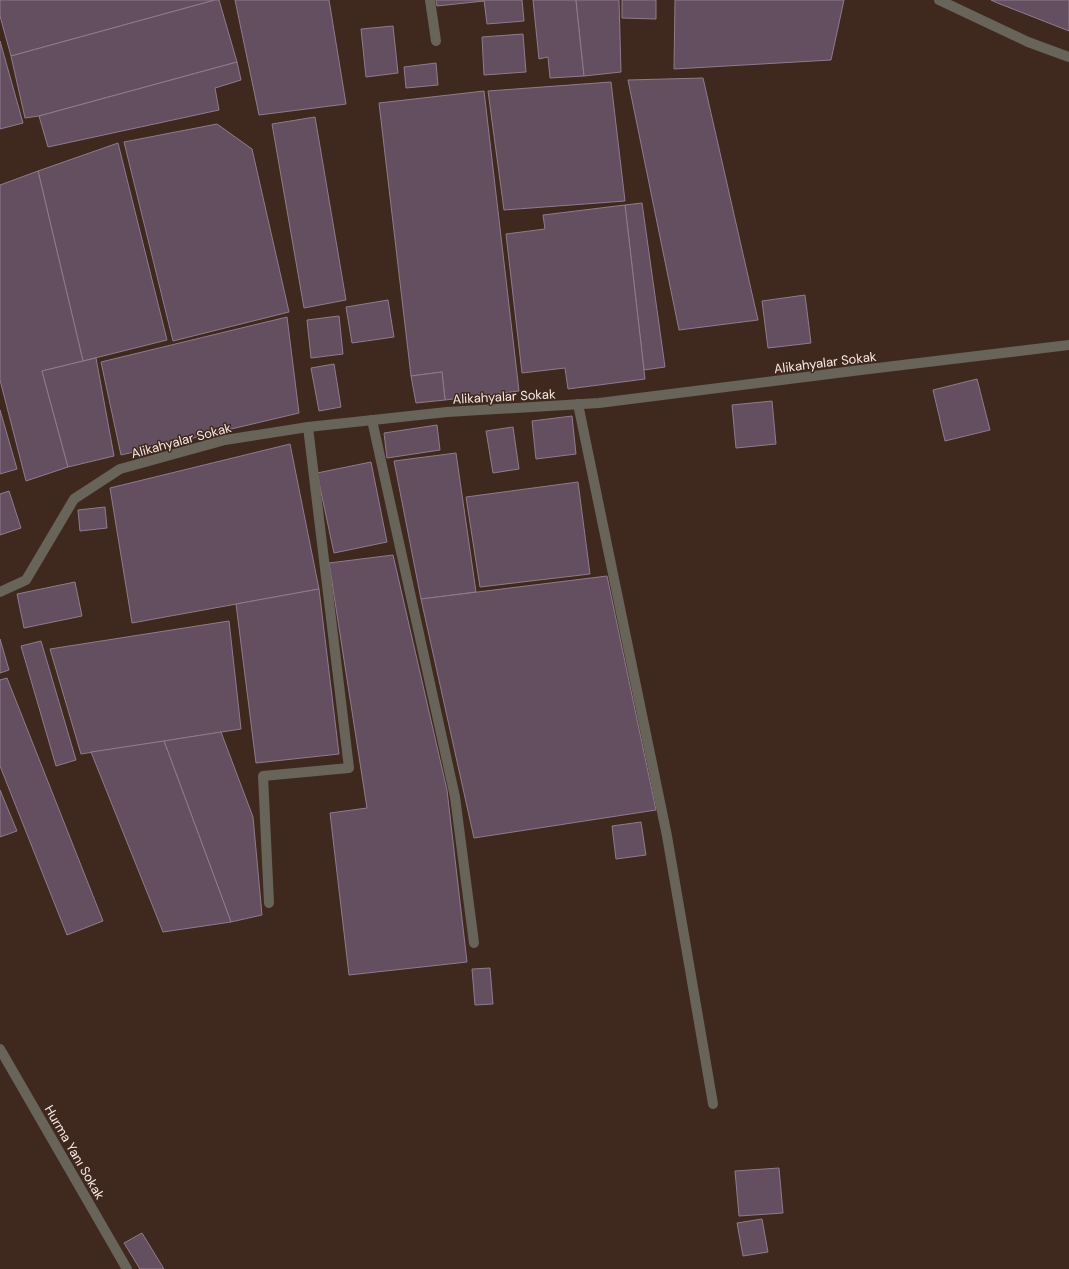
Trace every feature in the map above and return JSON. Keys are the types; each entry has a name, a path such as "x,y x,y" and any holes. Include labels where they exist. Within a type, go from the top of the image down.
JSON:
{"street":[{"path":"430,0 436,41"},
{"path":"939,0 1028,42 1069,58"},
{"name":"Alikahyalar Sokak","path":"0,592 26,580 74,499 120,469 225,440 308,427 447,412 599,403 1069,345"},
{"path":"578,404 667,836 713,1104"},
{"path":"372,420 455,797 474,943"},
{"path":"270,903 263,776 349,768 308,427"},
{"name":"Hurma Yanı Sokak","path":"0,1049 127,1269"}],"building":[{"path":"0,0 215,0 11,56 0,16"},
{"path":"219,0 237,62 39,116 25,118 11,56"},
{"path":"235,0 329,0 346,104 259,115"},
{"path":"436,0 484,0 484,1 437,6"},
{"path":"484,0 522,0 524,21 487,24"},
{"path":"533,0 576,0 584,76 550,78 548,57 539,59"},
{"path":"576,0 619,0 621,72 584,76"},
{"path":"622,0 656,0 656,19 622,18"},
{"path":"675,0 844,0 831,60 674,69"},
{"path":"991,0 1069,0 1069,31 995,2"},
{"path":"393,26 398,73 366,77 361,29"},
{"path":"523,34 526,72 484,75 482,37"},
{"path":"0,41 23,123 0,129"},
{"path":"237,62 241,80 215,88 219,110 48,147 39,116"},
{"path":"436,63 438,85 406,88 404,67"},
{"path":"703,78 758,320 679,330 628,80"},
{"path":"611,82 625,201 504,210 488,91"},
{"path":"484,91 519,391 445,400 442,372 411,376 379,103"},
{"path":"315,117 346,300 304,308 272,124"},
{"path":"217,124 252,149 289,312 173,341 124,142"},
{"path":"118,143 167,340 83,361 38,171"},
{"path":"38,171 83,361 42,371 68,467 26,481 0,380 0,185"},
{"path":"642,203 665,367 644,370 625,205"},
{"path":"625,205 645,379 568,389 565,368 522,373 506,234 545,229 543,215"},
{"path":"805,295 811,343 768,348 762,301"},
{"path":"388,300 394,337 352,343 346,307"},
{"path":"339,316 343,354 311,358 307,320"},
{"path":"287,317 299,413 121,455 101,362"},
{"path":"96,358 114,456 68,467 42,371"},
{"path":"334,364 341,407 319,411 311,368"},
{"path":"442,372 445,400 416,403 411,376"},
{"path":"977,379 990,430 945,441 933,390"},
{"path":"772,401 776,444 736,448 732,405"},
{"path":"0,410 17,469 0,474"},
{"path":"572,416 576,454 536,459 532,421"},
{"path":"437,425 440,450 387,458 384,433"},
{"path":"513,427 519,469 493,473 486,431"},
{"path":"290,444 319,589 132,623 110,488"},
{"path":"456,453 476,592 421,599 394,461"},
{"path":"371,462 387,542 334,553 317,473"},
{"path":"578,482 590,574 480,587 466,497"},
{"path":"9,491 21,528 0,535 0,494"},
{"path":"105,507 107,528 80,531 78,510"},
{"path":"393,555 447,790 467,962 349,975 330,813 367,808 329,563"},
{"path":"607,576 656,810 474,838 421,599"},
{"path":"75,582 82,616 24,628 17,594"},
{"path":"319,589 339,754 256,763 236,604"},
{"path":"229,621 241,729 81,754 50,649"},
{"path":"0,639 9,670 0,673"},
{"path":"41,641 76,760 56,766 21,646"},
{"path":"7,678 103,921 67,935 0,766 0,680"},
{"path":"221,732 253,817 262,915 231,922 164,741"},
{"path":"164,741 231,922 163,932 91,752"},
{"path":"0,790 17,831 0,837"},
{"path":"641,822 646,855 616,859 612,826"},
{"path":"490,968 493,1004 475,1005 472,969"},
{"path":"779,1168 783,1213 739,1216 735,1171"},
{"path":"762,1219 768,1252 743,1256 737,1223"},
{"path":"142,1233 164,1269 140,1269 124,1243"}]}
